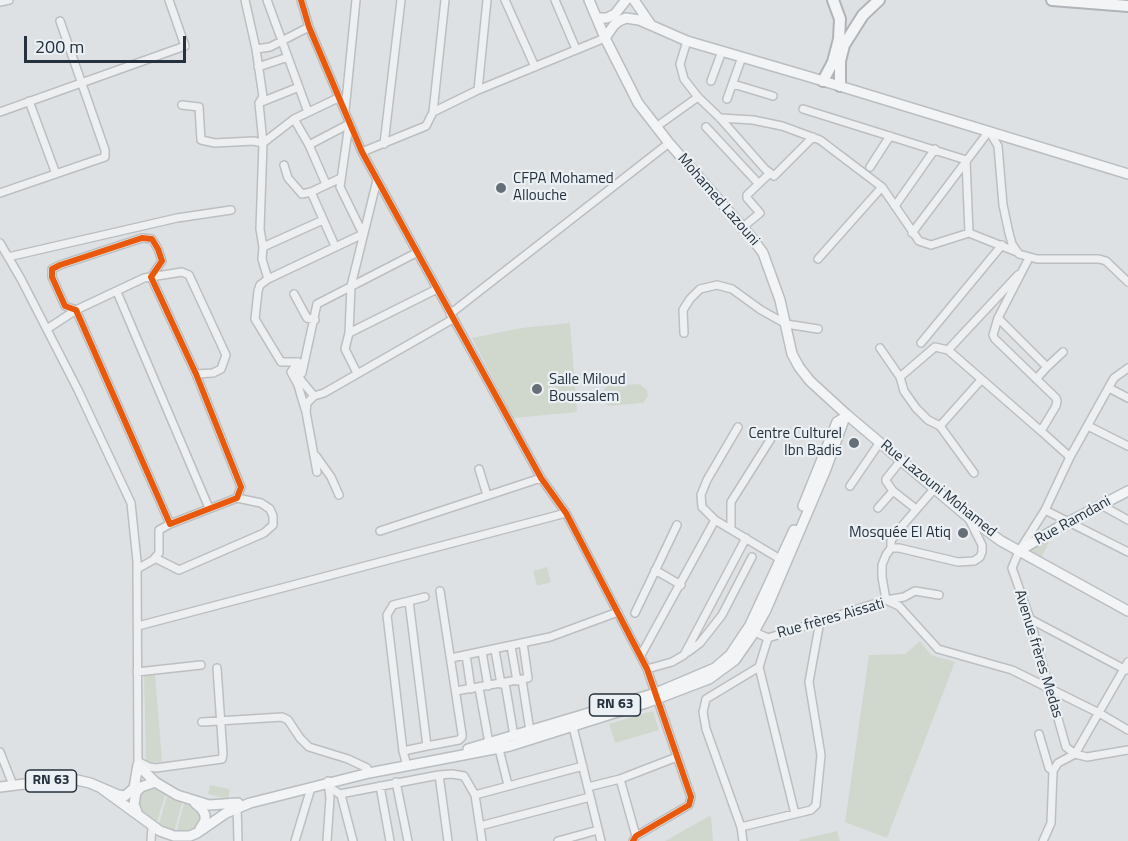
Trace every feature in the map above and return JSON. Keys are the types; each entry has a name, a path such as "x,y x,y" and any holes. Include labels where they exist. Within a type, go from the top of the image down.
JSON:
{"highway":[{"path":"823,81 836,52 840,28 838,11 833,0"},
{"path":"840,86 840,61 844,45 863,15 879,0"},
{"path":"1052,0 1128,6"}],"main road":[{"path":"605,38 626,0"},
{"path":"634,0 653,27"},
{"path":"594,7 607,18 636,19 687,41 810,76 1128,174"},
{"name":"Mohamed Lazouni","path":"594,7 605,38 629,88 656,127 763,253 772,274 792,354 810,381 845,416"},
{"path":"810,76 823,73 829,68"},
{"path":"751,630 837,422 845,416"},
{"path":"499,749 573,727 657,696 688,689 719,673 735,660 779,582 844,424 845,416"},
{"name":"Rue Lazouni Mohamed","path":"845,416 902,459 968,517 1001,541 1128,611"},
{"name":"Rue Ramdani","path":"1019,551 1128,491"},
{"name":"RN 63","path":"0,787 57,780 78,780 102,788 152,827 174,836 190,836 237,805 329,783 367,768 405,759 448,754 657,696"},
{"name":"RN 63","path":"237,805 311,788 405,759 499,749"},
{"path":"138,763 155,782 168,790 190,799 216,805 237,805"},
{"path":"138,763 134,801 138,816"},
{"path":"102,788 122,796 155,782"},
{"path":"190,799 202,809 205,815 203,824 197,833"}],"street":[{"path":"0,2 9,0"},
{"path":"0,112 185,46 169,0"},
{"path":"245,0 256,49 263,97 259,103 263,143 260,229 263,246 262,259 268,279"},
{"path":"267,0 308,112"},
{"path":"301,0 309,27 362,152 541,478 566,513 641,655 691,792 691,802 635,839 620,779"},
{"path":"344,114 356,0"},
{"path":"384,144 400,0"},
{"path":"362,152 426,126 434,112 446,0"},
{"path":"478,90 488,0"},
{"path":"505,0 535,67"},
{"path":"555,0 576,49"},
{"path":"0,193 101,159 106,154 60,21"},
{"path":"256,49 270,47 309,27"},
{"path":"434,112 478,90 605,38"},
{"path":"687,41 681,58 680,70 684,79 698,97 774,176 813,137"},
{"path":"711,81 722,51"},
{"path":"258,67 288,57"},
{"path":"727,99 742,57"},
{"path":"733,84 772,96"},
{"path":"259,103 299,87"},
{"path":"656,127 698,97"},
{"path":"182,105 199,107 201,140 215,143 253,141 263,143 294,119 338,98"},
{"path":"29,101 56,174"},
{"path":"803,109 966,160"},
{"path":"720,118 753,120 782,126 820,140 882,187 919,241 932,245 969,233 1019,254"},
{"path":"294,119 309,145 326,184"},
{"path":"309,145 349,124"},
{"path":"349,124 340,187 363,234"},
{"path":"706,127 758,183"},
{"path":"912,233 989,131 998,146 1003,205 1012,244 1019,254 1028,262 1099,259 1112,265 1128,282"},
{"path":"870,167 890,136"},
{"path":"306,412 307,403 314,396 357,374 451,317 669,143"},
{"path":"895,206 935,149"},
{"path":"966,160 969,233"},
{"path":"284,165 288,178 302,194 341,178"},
{"path":"743,227 759,213 747,196 770,172"},
{"path":"357,374 345,349 349,333 351,287 377,180"},
{"path":"818,259 882,187"},
{"path":"311,192 335,246"},
{"path":"8,257 177,218 231,210"},
{"path":"263,246 323,220"},
{"path":"298,363 281,362 255,319 260,285 268,279 363,234"},
{"path":"151,277 162,261 152,239 142,238 52,269 52,277 65,306 76,310 170,524"},
{"path":"0,243 78,390 129,497 134,521 137,569 138,763 156,768 220,761 224,754 217,668"},
{"path":"921,343 1002,245"},
{"path":"300,379 317,304 416,253"},
{"path":"1028,262 993,329 995,339 1057,401 1041,431"},
{"path":"948,350 1028,262"},
{"path":"47,329 76,310 144,278 182,272 189,275 226,355 221,369 196,374"},
{"path":"151,277 196,374 241,487 237,498"},
{"path":"684,333 683,310 690,299 700,289 717,285 732,289 761,310 786,324 818,329"},
{"path":"349,333 437,289"},
{"path":"117,292 209,508"},
{"path":"294,294 307,318 315,320"},
{"path":"998,318 1047,367"},
{"path":"900,378 935,347 948,350 1070,457"},
{"path":"880,348 916,408 928,420 940,426 974,473"},
{"path":"1036,379 1063,352"},
{"path":"298,363 300,379 314,396"},
{"path":"298,363 291,372 298,385 306,412 317,472"},
{"path":"1019,551 1045,510 1070,457 1114,378 1128,368"},
{"path":"940,426 981,380"},
{"path":"1109,388 1128,398"},
{"path":"1088,426 1128,446"},
{"path":"738,427 707,480 701,495 702,507 715,520 780,559"},
{"path":"731,529 731,502 772,437"},
{"path":"850,486 880,442"},
{"path":"314,453 331,477 339,495"},
{"path":"902,459 886,479 887,484 916,509"},
{"path":"479,469 487,495"},
{"path":"380,531 541,478"},
{"path":"935,488 891,541 891,548 882,565 882,578 886,600 904,597 915,591 939,595"},
{"path":"878,508 893,491"},
{"path":"137,569 155,558 159,552 159,530 209,508 237,498 261,503 270,509 273,516 273,525 269,529 179,570 155,558"},
{"path":"1101,505 1128,520"},
{"path":"1045,510 1128,552"},
{"path":"138,626 566,513"},
{"path":"891,548 958,562 974,561 980,557 982,545 968,517"},
{"path":"641,655 715,520"},
{"path":"635,613 676,525"},
{"path":"684,655 746,538"},
{"name":"Avenue frères Medas","path":"1019,551 1012,568 1051,688 1064,744 1075,754"},
{"path":"647,669 672,662 700,644 722,615 752,557"},
{"path":"655,570 681,585"},
{"path":"425,597 393,605 387,615 405,759 427,746 459,740 462,737 440,591"},
{"name":"Rue frères Aissati","path":"751,630 768,638 886,600 899,606 938,648 1012,670 1051,688 1128,730"},
{"path":"409,601 427,746"},
{"path":"451,658 550,637 618,612"},
{"path":"1030,619 1126,671"},
{"path":"741,827 813,810 817,803 821,755 809,682 820,621"},
{"path":"768,638 759,667 795,814"},
{"path":"456,691 503,684 529,676 523,643"},
{"path":"511,646 530,730"},
{"path":"495,650 514,736"},
{"path":"482,652 488,686"},
{"path":"466,655 489,743"},
{"path":"1043,841 1052,823 1053,771 1058,763 1075,754 1126,671 1128,662"},
{"path":"137,672 201,664"},
{"path":"743,841 741,827 706,729 703,704 711,695 759,667"},
{"path":"202,722 284,717 309,747 348,759 367,768"},
{"path":"573,727 601,841"},
{"path":"1039,734 1049,768 1053,771"},
{"path":"499,749 508,785"},
{"path":"1075,754 1082,757 1096,757 1128,750"},
{"path":"0,752 13,785"},
{"path":"588,787 620,779 677,757"},
{"path":"475,795 583,766"},
{"path":"340,794 439,775 464,776 475,795 482,841"},
{"path":"439,775 448,841"},
{"path":"329,783 340,794 353,841"},
{"path":"327,841 329,783"},
{"path":"396,783 408,841"},
{"path":"380,786 390,841"},
{"path":"295,841 311,788"},
{"path":"480,826 590,797"},
{"path":"237,805 238,841"},
{"path":"151,841 152,827"},
{"path":"558,841 598,830"}],"shaded area":[{"name":"Salle Miloud Boussalem","path":"570,323 577,412 513,418 472,338 521,328"},
{"path":"640,384 647,390 648,396 643,403 608,406 602,399 602,392 607,386"},
{"path":"1052,535 1042,557 1029,550"},
{"path":"547,567 551,582 537,586 533,571"},
{"path":"920,641 931,655 955,662 887,838 845,822 869,655 905,654"},
{"path":"144,674 155,674 162,762 149,763 146,761"},
{"path":"653,711 659,730 615,743 609,724"},
{"path":"210,785 230,789 228,799 208,794"},
{"path":"152,787 165,795 156,826 137,810 138,792"},
{"path":"167,796 182,802 174,833 158,827"},
{"path":"184,803 200,811 201,820 194,830 176,833"},
{"path":"711,815 713,841 665,841"},
{"path":"837,831 840,841 799,840"}],"cycle path":[{"path":"301,0 309,27 362,152 541,478 566,513 647,669 691,797 689,805 636,836 633,841"},
{"path":"142,238 152,239 158,249 162,261 151,277 196,374 241,487 237,498 170,524 76,310 65,306 52,277 52,269 60,265 142,238"}],"place":[{"name":"CFPA Mohamed Allouche","path":"501,188"},
{"name":"Salle Miloud Boussalem","path":"537,389"},
{"name":"Centre Culturel Ibn Badis","path":"854,443"},
{"name":"Mosquée El Atiq","path":"963,533"}]}
